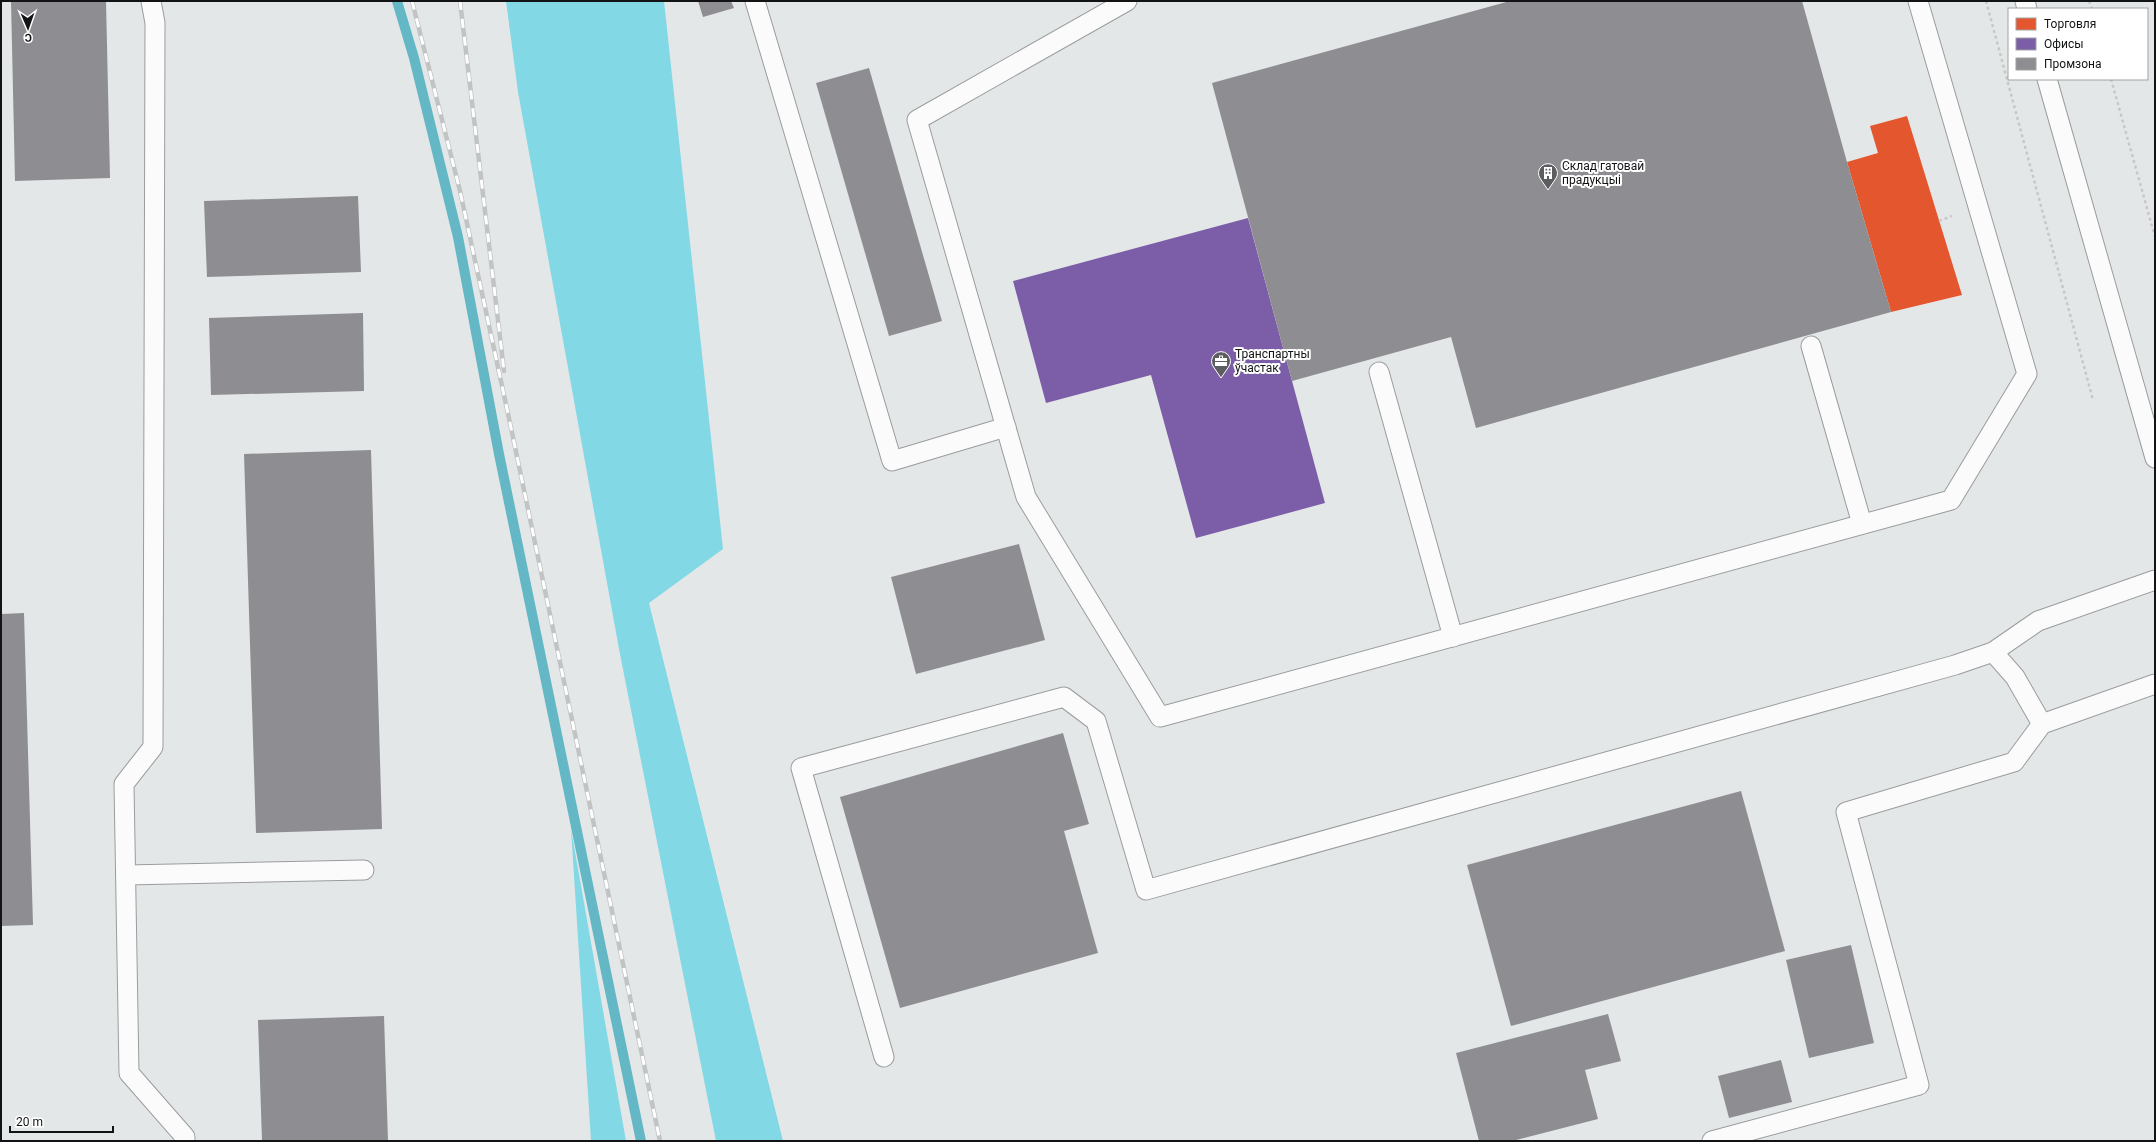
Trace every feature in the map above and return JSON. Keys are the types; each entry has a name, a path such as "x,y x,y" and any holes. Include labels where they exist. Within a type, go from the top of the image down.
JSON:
{"lane":[{"path":"151,1 155,23 153,747 124,784 129,1073 185,1137 185,1141"},
{"path":"755,1 892,461 1006,427"},
{"path":"1128,1 917,120 1026,497 1160,718 1951,500 2027,374 1918,1"},
{"path":"2047,80 2155,458"},
{"path":"1811,346 1862,524"},
{"path":"1379,372 1453,637"},
{"path":"884,1057 801,768 1064,697 1096,721 1146,890 1947,667 1994,652 2038,621 2155,580"},
{"path":"1994,652 2015,677 2042,724"},
{"path":"1712,1141 1919,1085 1846,812 2014,762 2042,724 2155,684"},
{"path":"126,875 364,870"}],"path":[{"path":"1986,1 2093,400"},
{"path":"2111,80 2155,237"}],"shaded area":[{"path":"506,1 664,1 723,549 649,603 783,1141 716,1141 619,649 518,92"},
{"path":"571,829 626,1141 591,1141"}],"building: Торговля":[{"path":"1907,116 1962,295 1891,312 1847,162 1878,153 1870,126"}],"building: Офисы":[{"name":"Транспартны ўчастак","path":"1248,218 1325,503 1196,538 1151,375 1046,403 1013,281"}],"building: Промзона":[{"path":"11,1 106,1 110,178 15,181"},
{"path":"698,1 731,1 734,8 703,17"},
{"name":"Склад гатовай прадукцыі","path":"1510,1 1802,1 1891,312 1476,428 1451,337 1292,381 1212,83"},
{"path":"869,68 942,321 889,336 816,83"},
{"path":"358,196 361,272 207,277 204,201"},
{"path":"363,313 364,391 211,395 209,318"},
{"path":"371,450 382,829 256,833 244,454"},
{"path":"1019,544 1045,640 916,674 891,577"},
{"path":"24,613 33,925 1,926 1,614"},
{"path":"1063,733 1089,824 1064,831 1098,953 900,1008 840,797"},
{"path":"1741,791 1785,951 1511,1026 1467,865"},
{"path":"1851,945 1874,1043 1809,1058 1786,960"},
{"path":"1608,1014 1621,1061 1585,1070 1598,1119 1512,1141 1479,1141 1456,1053"},
{"path":"384,1016 388,1141 262,1141 258,1020"},
{"path":"1781,1060 1792,1102 1729,1118 1718,1076"}],"waterway":[{"path":"397,1 414,58 458,237 499,454 641,1141"}],"railway":[{"path":"412,1 460,191 660,1141"},
{"path":"460,1 504,371"}],"place":[{"name":"Склад гатовай прадукцыі","path":"1548,190"},
{"name":"Транспартны ўчастак","path":"1221,378"}]}
